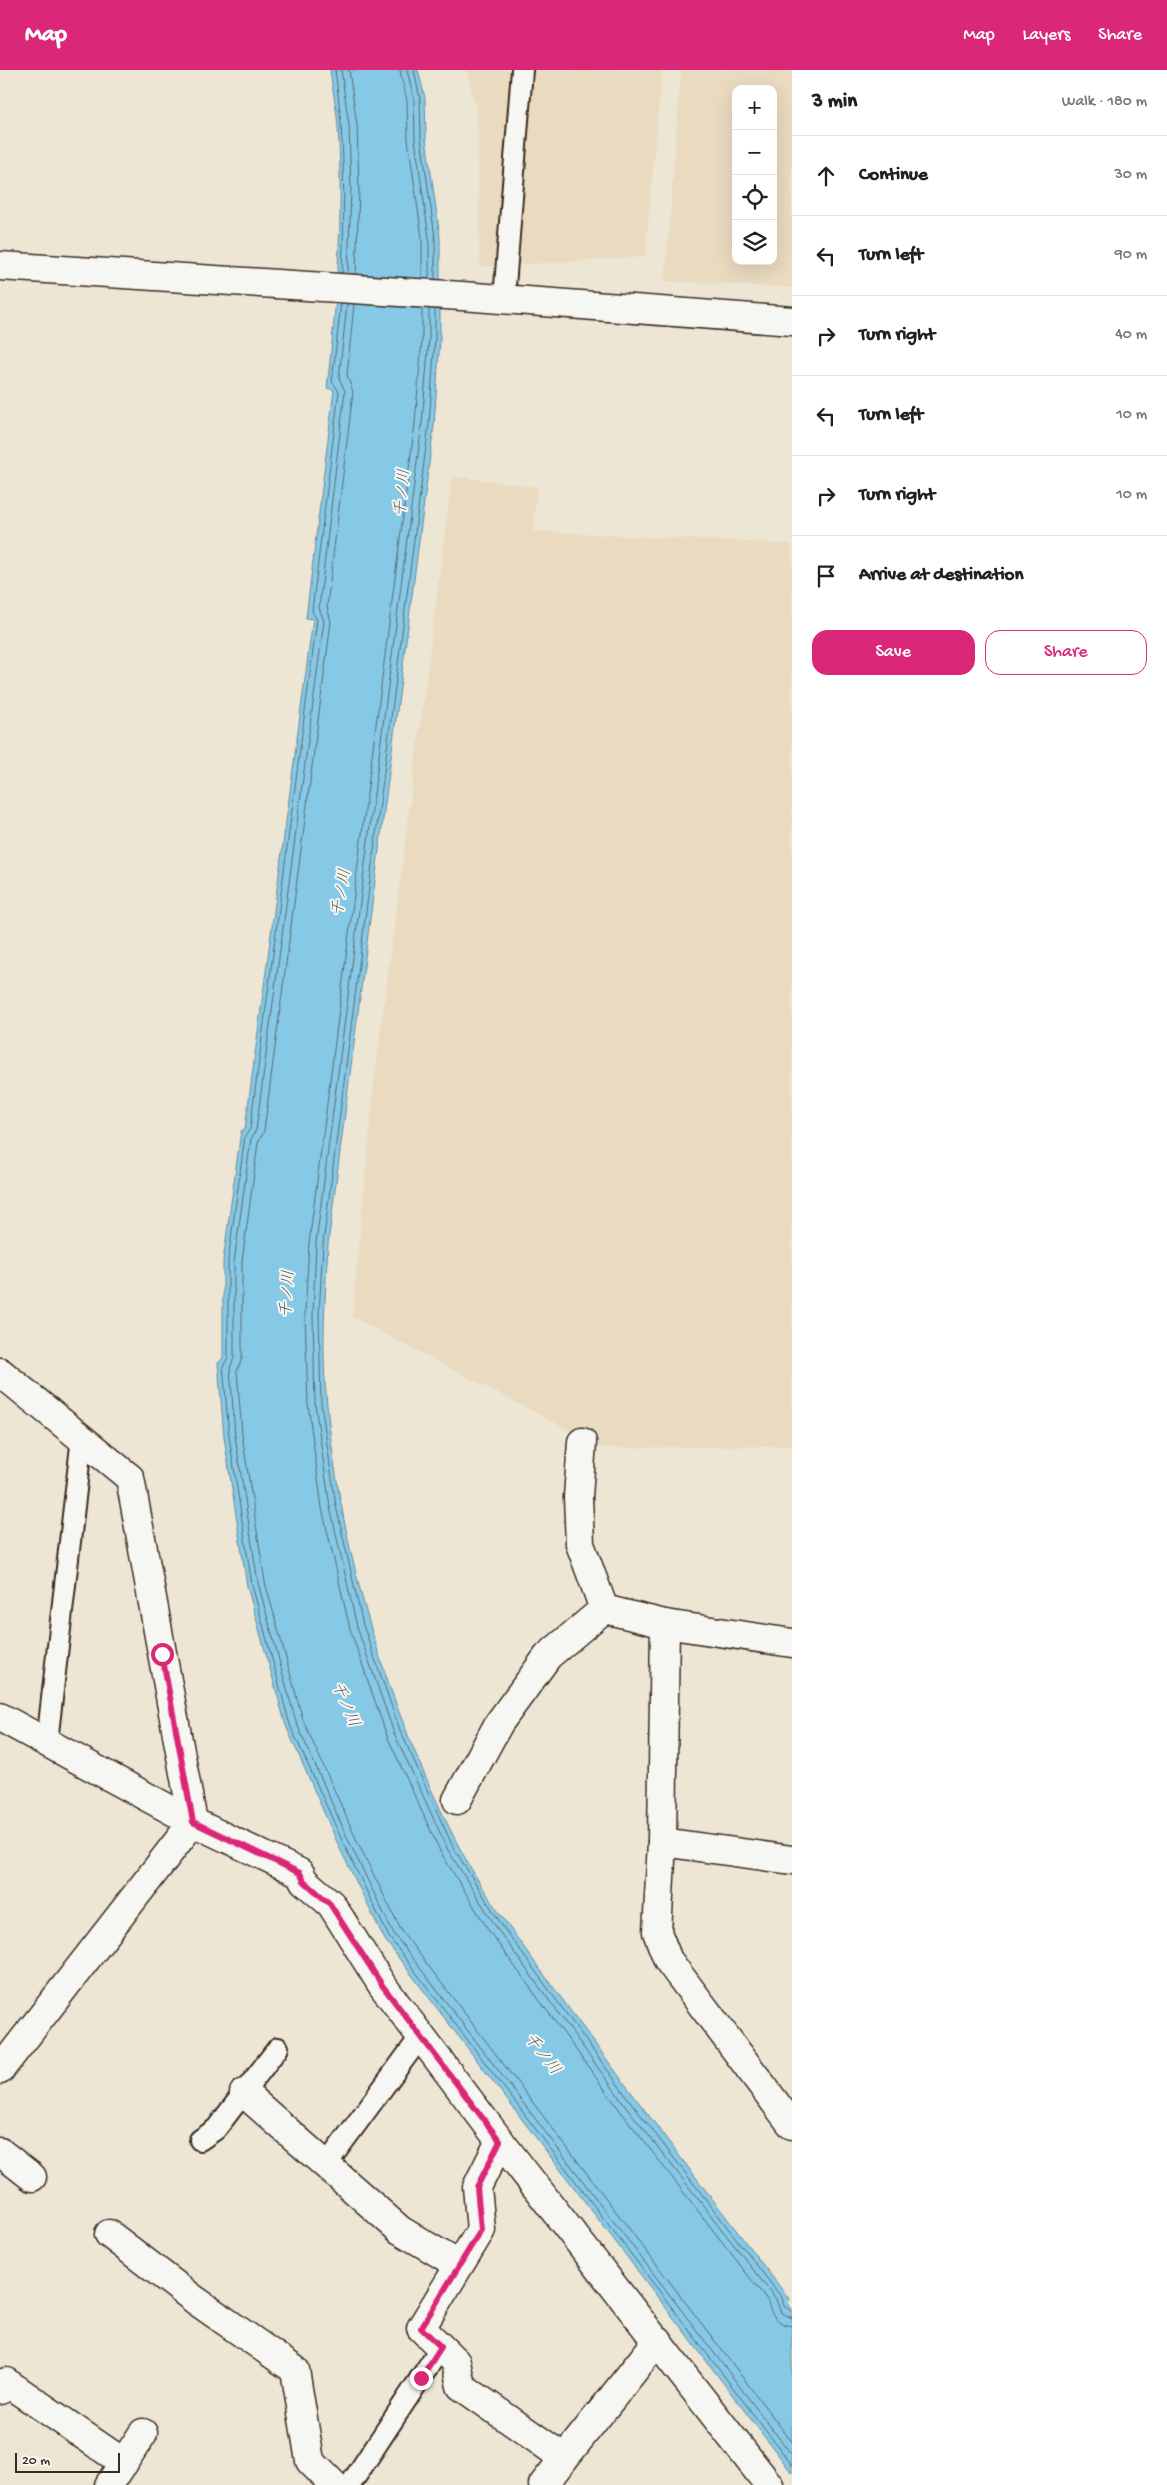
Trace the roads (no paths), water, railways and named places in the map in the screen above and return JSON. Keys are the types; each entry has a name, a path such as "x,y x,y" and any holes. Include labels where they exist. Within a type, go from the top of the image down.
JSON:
{"street":[{"path":"0,266 504,299 792,321"},
{"path":"0,1372 130,1478 193,1822 0,2070"},
{"path":"582,1442 578,1497 580,1544 604,1608"},
{"path":"604,1608 665,1624 792,1643"},
{"path":"457,1800 499,1723 548,1656 604,1608"},
{"path":"665,1624 662,1842 657,1932 668,1960 788,2113"},
{"path":"0,1717 193,1822 300,1873 304,1881 330,1904 382,1985 500,2141 770,2485"},
{"path":"662,1842 792,1860"},
{"path":"244,2092 400,2230 459,2265"},
{"path":"500,2141 477,2187 481,2230 421,2328 456,2362 461,2386 564,2458"},
{"path":"0,2152 32,2177"},
{"path":"109,2234 195,2300 296,2370 310,2461 334,2485"},
{"path":"543,2485 658,2340"},
{"path":"0,2390 6,2382 116,2474 143,2433"}],"lane":[{"path":"504,299 522,70"},
{"path":"47,1742 82,1437"},
{"path":"326,2164 421,2036"},
{"path":"200,2140 216,2129 278,2048"},
{"path":"350,2485 441,2347"}],"water":[{"name":"千ノ川","path":"330,70 418,70 425,98 426,138 440,237 440,339 434,425 328,1244 324,1325 325,1385 334,1462 344,1519 356,1575 389,1685 432,1791 469,1865 510,1928 570,2010 790,2300 787,2302 792,2309 792,2473 385,1940 341,1851 286,1726 247,1586 224,1437 218,1363 223,1358 223,1261 241,1131 245,1129 313,619 306,618 334,390 327,388 334,323 340,225 340,160"}]}
